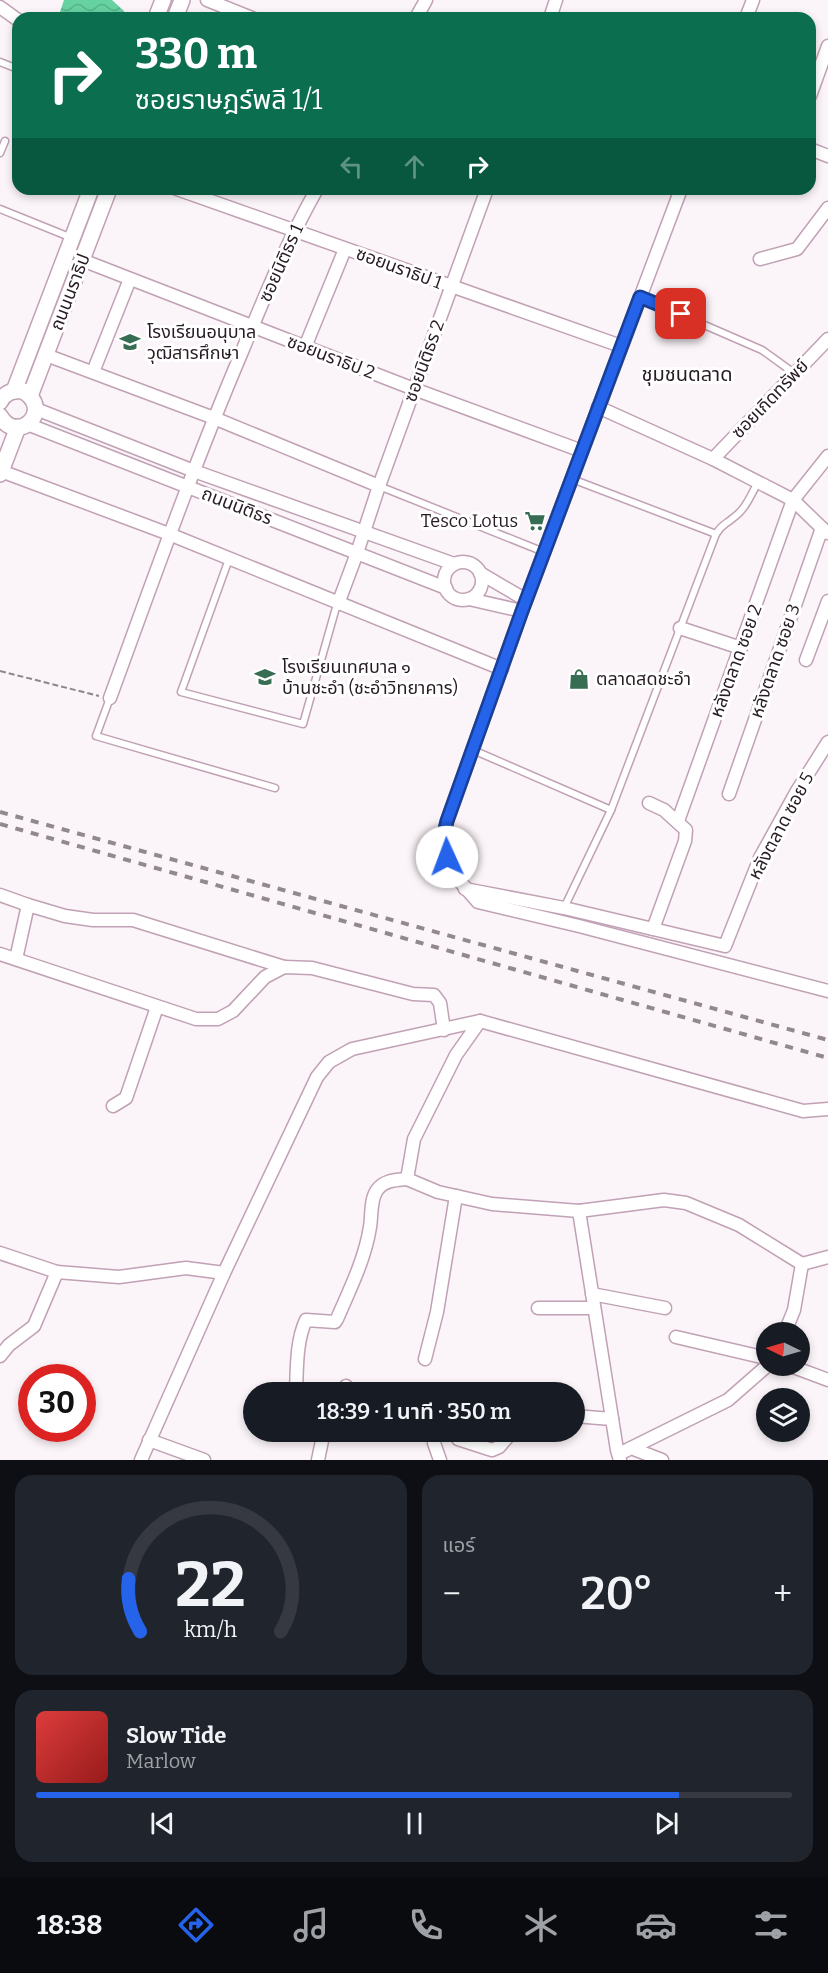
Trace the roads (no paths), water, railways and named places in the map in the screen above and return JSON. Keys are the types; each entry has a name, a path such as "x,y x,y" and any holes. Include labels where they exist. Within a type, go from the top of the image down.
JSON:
{"street":[{"path":"207,0 237,12"},
{"path":"816,79 828,46"},
{"name":"ถนนนราธิป","path":"14,391 89,195"},
{"name":"ถนนนราธิป","path":"22,426 34,417 33,402 46,355 107,195"},
{"name":"ซอยนราธิป 1","path":"194,195 621,346"},
{"name":"ซอยนิติธร 1","path":"110,698 214,418 294,231 314,195"},
{"name":"ซอยนิติธร 2","path":"338,604 485,195"},
{"path":"679,195 524,606 447,821 443,838 447,857 465,889 478,902 828,991"},
{"path":"760,259 797,249 828,208"},
{"path":"72,239 88,245"},
{"path":"305,347 345,249"},
{"name":"ซอยนราธิป 2","path":"82,260 414,389 582,451"},
{"path":"93,372 130,279"},
{"name":"ซอยเกิดทรัพย์","path":"712,459 828,339"},
{"path":"46,355 214,418 379,486"},
{"path":"0,402 5,394 14,391 23,391 33,402"},
{"name":"ถนนนิติธร","path":"33,402 194,471 364,534 454,564"},
{"path":"598,407 712,459 793,500 825,531"},
{"path":"1,419 8,425 22,426 1,472 169,534 502,669"},
{"name":"ถนนนิติธร","path":"22,426 187,487 446,588"},
{"name":"หลังตลาด ซอย 2","path":"678,821 793,500 828,456"},
{"name":"หลังตลาด ซอย 3","path":"729,794 825,531"},
{"path":"466,562 477,568 480,573 524,606 457,599 451,596 446,588 445,574 454,564 466,562"},
{"path":"469,599 479,591 480,573"},
{"path":"806,660 828,601"},
{"path":"680,628 741,648"},
{"name":"หลังตลาด ซอย 5","path":"653,929 725,946 760,858 797,791 828,742"},
{"path":"465,889 564,908 653,929 685,841 686,830 663,810 649,803"},
{"path":"0,895 64,916 93,921 133,920 284,967 312,968 413,994 434,995 440,1003 444,1030"},
{"path":"16,959 28,905"},
{"path":"0,954 196,1020 218,1019 233,1011 265,977 284,967"},
{"path":"113,1106 126,1098 157,1007"},
{"path":"406,1179 414,1139 456,1055 480,1020"},
{"path":"141,1460 224,1273 317,1077 329,1062 352,1049 480,1020 803,1111 828,1109"},
{"path":"297,1382 302,1327 306,1320 335,1322 337,1319 358,1271 366,1245 372,1202 376,1191 389,1181 406,1179 421,1186 492,1204 579,1211 664,1200 686,1203 739,1225 802,1264 828,1257"},
{"path":"425,1359 437,1312 456,1196"},
{"path":"579,1211 620,1457 631,1448 728,1400 756,1376"},
{"path":"0,1254 57,1272 119,1278 186,1268 224,1273"},
{"path":"789,1322 794,1310 802,1264"},
{"path":"0,1356 9,1345 34,1326 57,1272"},
{"path":"592,1294 664,1308"},
{"path":"538,1308 594,1308"},
{"path":"676,1337 756,1356"},
{"path":"810,1373 828,1380"},
{"path":"585,1417 612,1419"},
{"path":"149,1440 204,1460"},
{"path":"318,1460 320,1442"},
{"path":"434,1442 440,1460"},
{"path":"467,1442 492,1450 503,1442"},
{"path":"631,1448 662,1460"}],"lane":[{"path":"0,153 5,141"},
{"path":"0,209 72,239"},
{"path":"640,297 762,350 795,374"},
{"path":"571,479 716,534"},
{"path":"564,908 611,810 716,534 722,524 733,519 745,506 758,482"},
{"path":"379,486 544,552"},
{"path":"229,559 181,692 303,724 338,604"},
{"path":"110,698 96,736 275,788"},
{"path":"473,750 611,810"}],"water":[{"path":"64,0 112,0 124,12 60,12"}],"railway":[{"path":"0,812 828,1040"},
{"path":"0,824 828,1058"}],"place":[{"name":"โรงเรียนอนุบาล วุฒิสารศึกษา","path":"130,342"},
{"name":"Tesco Lotus","path":"535,521"},
{"name":"โรงเรียนเทศบาล ๑ บ้านชะอำ (ชะอำวิทยาคาร)","path":"265,677"},
{"name":"ตลาดสดชะอำ","path":"579,679"}],"district":[{"name":"ชุมชนตลาด","path":"687,374"}]}
